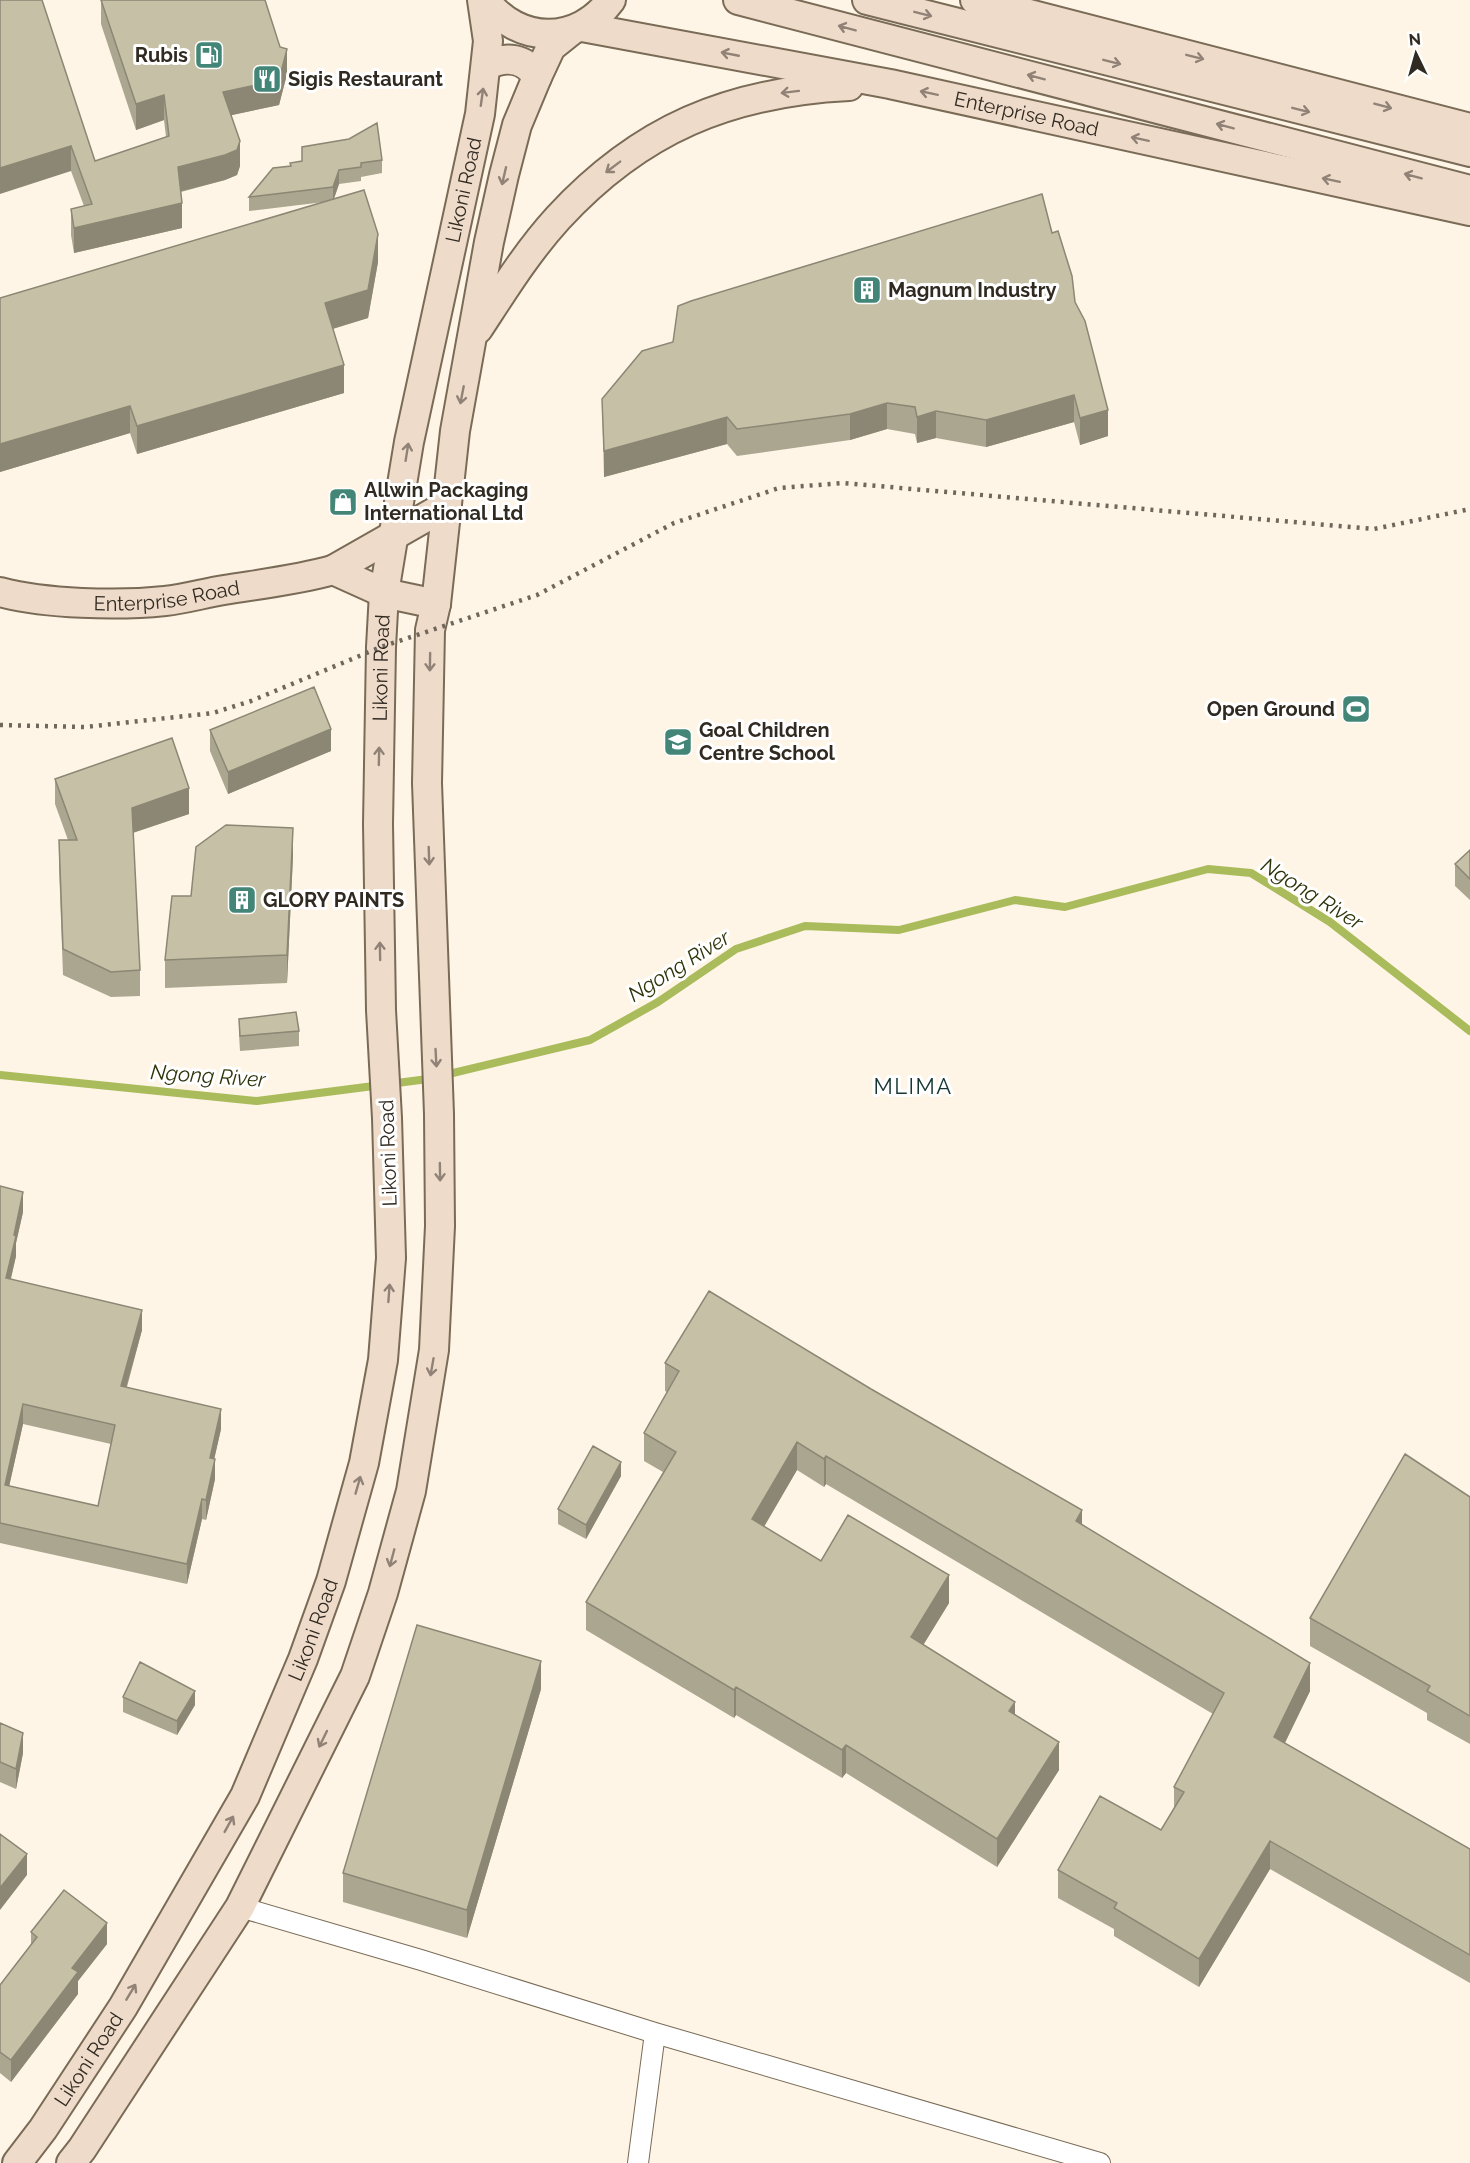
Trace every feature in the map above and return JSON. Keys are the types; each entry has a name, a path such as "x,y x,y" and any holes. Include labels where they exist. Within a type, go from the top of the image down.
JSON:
{"main road":[{"name":"Enterprise Road","path":"484,0 493,11 510,24 530,32 551,34 577,29 891,84 1470,211"},
{"name":"Likoni Road","path":"17,2163 123,2007 245,1796 303,1659 327,1592 364,1463 384,1360 391,1258 381,1010 378,824 384,593 409,442 480,114 488,40 484,0"},
{"name":"Likoni Road","path":"71,2163 240,1907 355,1676 411,1491 434,1350 440,1226 439,1114 427,783 430,630 436,604 455,431 489,242 517,125 551,47 602,13 611,0"},
{"path":"738,0 1470,190"},
{"path":"867,0 1470,152"},
{"path":"975,0 1470,128"},
{"path":"487,65 498,60 514,59 532,69 537,77"},
{"path":"472,338 525,259 558,219 596,180 638,148 677,125 722,107 773,94 825,87 891,84"},
{"name":"Enterprise Road","path":"0,592 17,597 93,603 166,601 282,582 333,570 393,538 447,505"},
{"path":"333,570 384,593 436,604"}],"street":[{"path":"240,1907 655,2033 1100,2163"},
{"path":"638,2163 655,2033"}],"building":[{"path":"0,0 42,0 95,161 169,136 164,95 136,104 101,0 265,0 280,47 287,49 279,80 223,92 240,141 237,150 178,167 182,203 74,228 71,209 92,204 71,146 0,168"},
{"path":"377,123 382,160 361,163 361,167 339,170 333,187 249,197 273,168 291,166 290,163 302,161 302,147 349,139"},
{"path":"364,190 378,234 368,290 325,303 344,365 137,426 130,406 0,444 0,298"},
{"path":"1042,194 1052,233 1058,231 1072,276 1075,302 1085,321 1108,410 1080,418 1074,395 986,420 936,411 917,417 915,407 887,403 850,414 737,429 727,417 604,451 602,399 642,351 673,342 678,306"},
{"path":"314,687 331,729 228,772 210,730"},
{"path":"172,738 189,788 132,808 140,970 111,972 63,949 59,840 77,840 55,779"},
{"name":"GLORY PAINTS","path":"226,825 293,828 287,955 165,960 172,896 191,896 196,847"},
{"path":"1470,850 1470,879 1455,864"},
{"path":"296,1012 299,1031 240,1036 239,1019"},
{"path":"0,1186 23,1192 6,1278 142,1310 121,1386 221,1409 210,1458 215,1459 206,1500 202,1499 187,1564 0,1523","holes":["23,1404 115,1425 98,1506 5,1485"]},
{"path":"709,1291 871,1389 1082,1510 1076,1521 1310,1663 1274,1737 1470,1849 1470,1955 1270,1841 1199,1959 1114,1908 1117,1903 1058,1870 1100,1796 1161,1830 1184,1792 1174,1787 1224,1693 826,1456 824,1459 797,1442 752,1519 821,1561 848,1515 949,1575 911,1637 1015,1702 1009,1711 1059,1742 997,1839 846,1745 842,1750 736,1687 734,1690 586,1602 676,1452 644,1433 679,1371 665,1363"},
{"path":"593,1446 621,1462 586,1525 558,1509"},
{"path":"1405,1454 1470,1497 1470,1716 1427,1691 1430,1686 1310,1618"},
{"path":"417,1625 541,1661 467,1910 343,1873"},
{"path":"140,1662 195,1691 177,1721 123,1697"},
{"path":"0,1723 23,1733 16,1769 0,1762"},
{"path":"0,1834 27,1854 0,1888"},
{"path":"64,1890 107,1923 72,1968 78,1972 11,2060 0,2052 0,1985 37,1937 31,1932"}],"waterway":[{"name":"Ngong River","path":"0,1075 257,1101 428,1079 590,1040 658,1002 736,949 805,926 899,930 1015,900 1065,907 1208,869 1251,873 1330,922 1470,1031"}],"railway":[{"path":"0,725 85,727 213,713 251,701 381,647 537,595 674,523 779,488 843,483 1374,529 1470,509"}],"place":[{"name":"Rubis","path":"209,55"},
{"name":"Sigis Restaurant","path":"267,79"},
{"name":"Magnum Industry","path":"867,290"},
{"name":"Allwin Packaging International Ltd","path":"343,502"},
{"name":"Open Ground","path":"1356,709"},
{"name":"Goal Children Centre School","path":"678,742"},
{"name":"GLORY PAINTS","path":"242,900"}],"district":[{"name":"MLIMA","path":"913,1086"}]}
